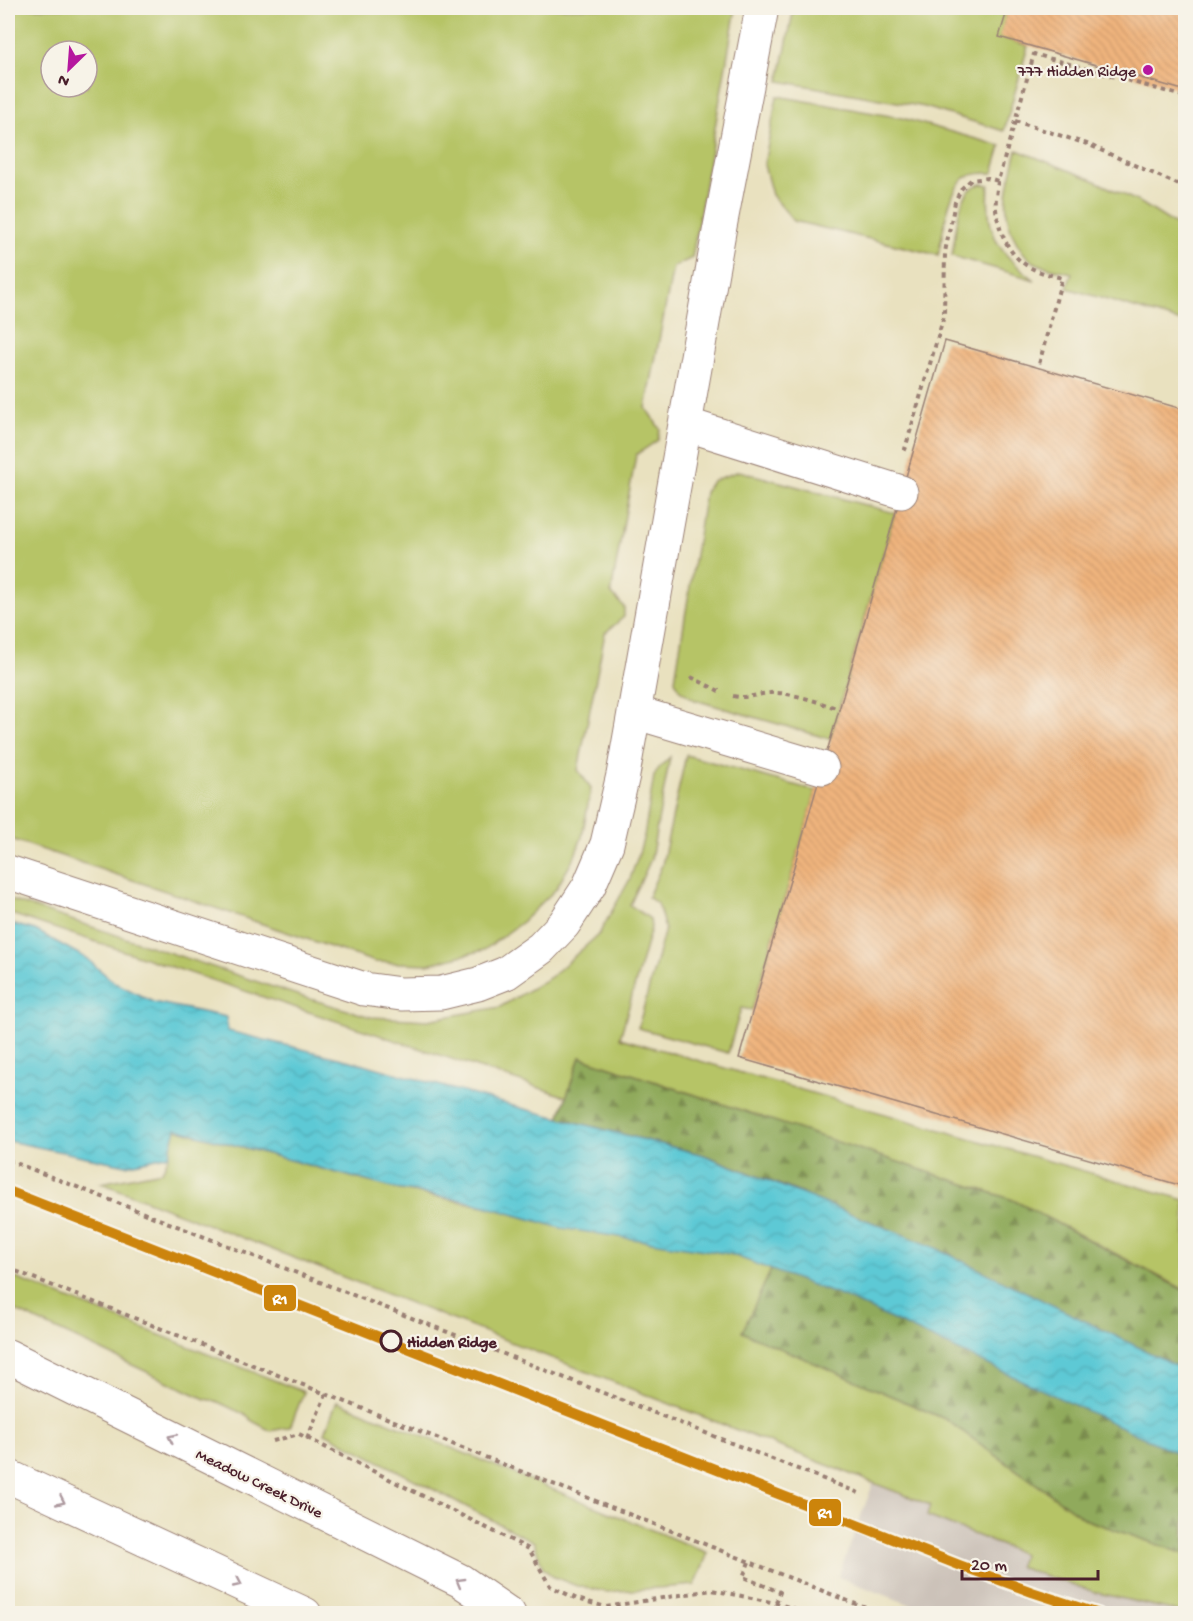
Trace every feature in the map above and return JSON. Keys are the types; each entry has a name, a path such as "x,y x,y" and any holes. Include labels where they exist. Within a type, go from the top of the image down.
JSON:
{"street":[{"path":"8,872 364,989 401,994 441,993 478,984 506,973 541,948 564,924 589,886 607,844 623,775 719,232 762,8"},
{"path":"685,424 901,492"},
{"path":"634,712 822,768"},
{"name":"Meadow Creek Drive","path":"8,1356 460,1581 508,1614"},
{"path":"8,1476 305,1614"}],"path":[{"path":"1035,48 998,181 996,207 999,225 1005,240 1016,256 1026,265 1062,278 1038,368"},
{"path":"1034,54 1185,97"},
{"path":"1015,121 1087,144 1185,188"},
{"path":"913,451 905,449 944,316 945,252 955,202 961,189 971,180 988,178 998,181"},
{"path":"691,677 725,694 742,698 771,692 803,697 839,709"},
{"path":"8,1160 859,1493"},
{"path":"8,1268 881,1614"},
{"path":"307,1439 326,1394"},
{"path":"269,1442 299,1434 529,1549 550,1586 577,1599 606,1607 712,1590 776,1603 811,1614"},
{"path":"749,1562 743,1577 780,1592 776,1603"}],"shaded area":[{"path":"873,1484 931,1506 927,1516 1023,1555 1018,1567 1098,1593 1183,1613 932,1613 838,1577"},
{"path":"8,1601 34,1613 8,1613"}],"green space":[{"path":"8,8 736,8 692,258 673,267 646,408 660,429 658,440 636,455 611,593 624,607 624,617 605,633 578,770 591,788 582,837 574,858 556,889 522,922 484,950 428,964 375,962 8,838"},
{"path":"794,8 1008,8 1000,37 1028,46 1004,131 925,107 779,81"},
{"path":"777,96 902,118 1001,146 993,173 968,176 954,192 938,255 794,221 772,195 764,165"},
{"path":"1017,150 1091,179 1141,203 1185,231 1185,323 1067,288 1072,273 1041,265 1023,253 1011,231 1007,208 1008,185"},
{"path":"982,184 989,185 989,217 996,240 1011,260 1035,280 952,256 956,225 962,203 973,187"},
{"path":"739,471 895,513 830,739 695,700 680,690 675,680 705,492 712,481"},
{"path":"686,755 816,791 752,1010 741,1008 728,1053 638,1028 665,929 658,904 648,897 662,865"},
{"path":"670,757 651,859 630,905 650,919 651,928 620,1038 1185,1200 1185,1290 1013,1200 580,1057 567,1097 8,913 8,899 300,996 371,1017 428,1020 500,1007 551,977 599,934 630,879 644,836 654,776"},
{"path":"580,1057 1013,1200 1185,1291 1185,1554 1087,1520 945,1419 742,1332 806,1195 704,1155 559,1118"},
{"path":"175,1129 396,1189 730,1254 772,1268 743,1332 945,1419 1087,1520 1185,1554 1185,1613 1098,1593 1018,1567 1023,1554 927,1516 930,1505 101,1183 162,1171 169,1155"},
{"path":"8,1275 304,1392 290,1427 271,1431 252,1421 248,1416 216,1401 205,1399 8,1307"},
{"path":"337,1401 708,1553 695,1585 607,1592 577,1586 552,1576 543,1568 534,1542 325,1433"}],"water":[{"path":"8,923 35,930 86,958 114,982 153,1002 226,1017 228,1031 363,1064 528,1110 704,1155 934,1247 1185,1370 1185,1457 846,1298 730,1254 561,1228 467,1201 396,1189 176,1129 169,1155 126,1165 8,1141"}],"building":[{"name":"777 Hidden Ridge","path":"1008,8 1186,8 1186,91 999,37"},
{"path":"945,341 1186,410 1186,1187 739,1058"}],"transit line":[{"name":"R1","path":"8,1191 959,1565 1099,1614"}],"place":[{"name":"777 Hidden Ridge","path":"1148,70"},
{"name":"Hidden Ridge","path":"391,1341"}]}
